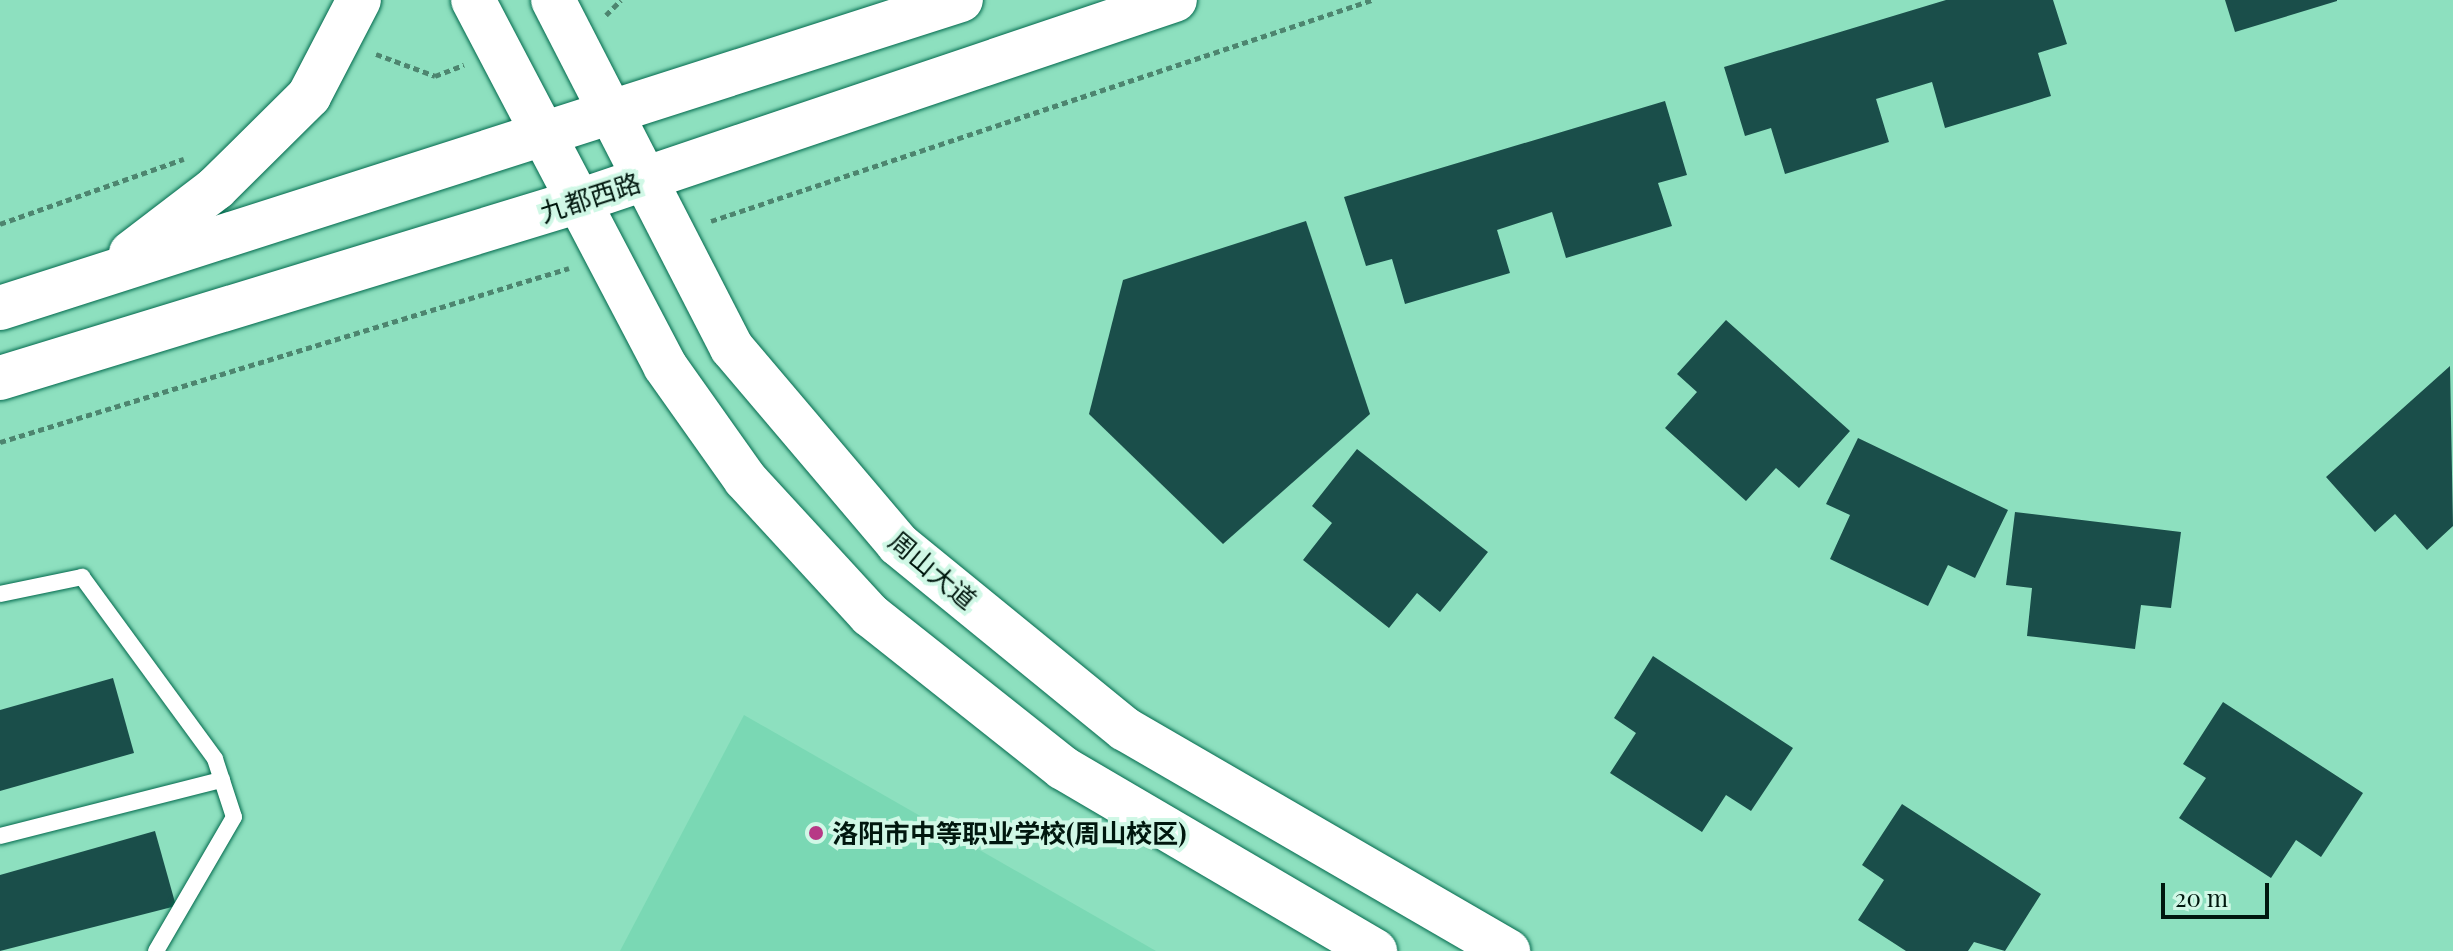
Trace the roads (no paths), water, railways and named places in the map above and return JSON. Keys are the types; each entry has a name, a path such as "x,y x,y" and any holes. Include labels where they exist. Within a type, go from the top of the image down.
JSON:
{"main road":[{"path":"106,272 216,188 309,96 359,0"},
{"path":"473,0 576,202 665,366 745,479 870,615 1063,768 1375,951"},
{"name":"周山大道","path":"553,0 640,181 732,348 898,544 1125,729 1508,951"},
{"path":"0,308 961,0"},
{"name":"九都西路","path":"0,378 576,202 1175,0"}],"lane":[{"path":"0,594 82,577 215,759 234,817 156,951"},
{"path":"0,836 222,780"}],"place":[{"name":"洛阳市中等职业学校(周山校区)","path":"816,833"}]}
